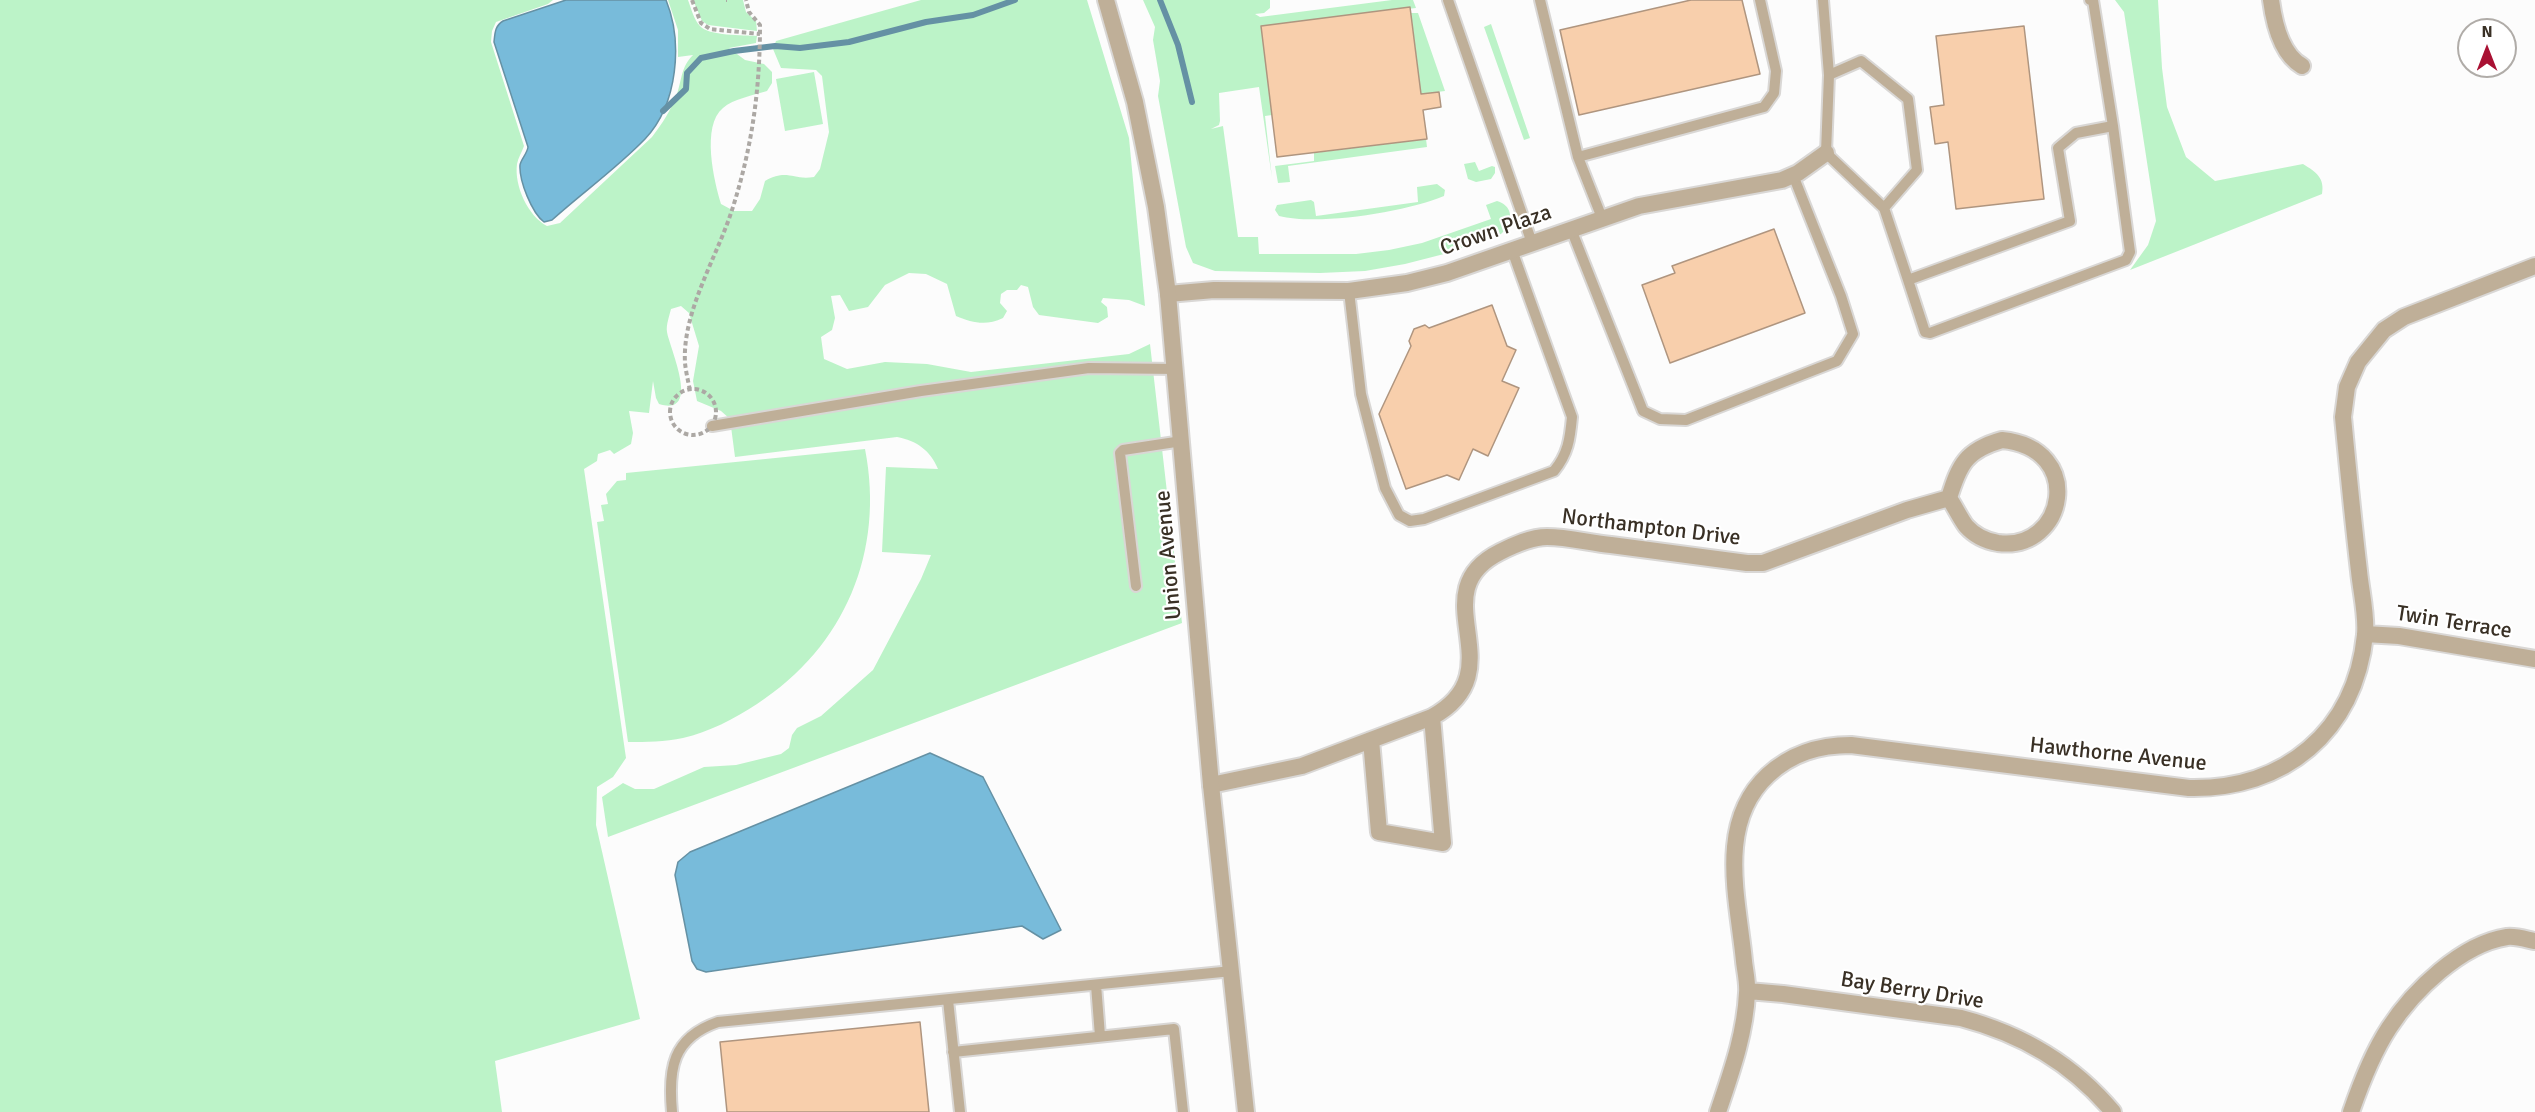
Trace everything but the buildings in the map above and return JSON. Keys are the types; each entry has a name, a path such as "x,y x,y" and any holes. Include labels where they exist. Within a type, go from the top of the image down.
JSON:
{"street":[{"name":"Union Avenue","path":"1106,0 1134,102 1156,207 1168,294 1211,785 1246,1112"},
{"path":"2271,0 2284,47 2302,66"},
{"name":"Crown Plaza","path":"1168,294 1214,290 1349,291 1407,283 1447,273 1639,206 1759,185 1794,175 1826,153"},
{"name":"Hawthorne Avenue","path":"1718,1112 1739,1048 1748,991 1734,845 1738,821 1748,799 1760,782 1787,759 1813,748 1851,745 2189,788 2213,789 2267,776 2291,763 2313,746 2332,725 2348,698 2356,679 2365,633 2343,417 2347,387 2358,362 2384,330 2404,317 2535,266"},
{"path":"2001,440 2019,442 2034,449 2047,460 2057,483 2054,510 2049,519 2038,532 2023,541 2006,544 1989,542 1967,527 1949,498 1960,468 1970,454 1985,445 2001,440"},
{"name":"Northampton Drive","path":"1211,785 1302,766 1432,717 1449,708 1460,696 1468,681 1471,664 1464,602 1467,586 1474,571 1485,560 1513,546 1548,537 1747,563 1762,563 1907,510 1949,498"},
{"name":"Twin Terrace","path":"2365,633 2399,636 2535,659"},
{"path":"1371,740 1379,832 1443,843 1432,717"},
{"path":"2351,1112 2372,1058 2389,1027 2410,1000 2428,982 2462,955 2481,945 2507,937 2534,941"},
{"name":"Bay Berry Drive","path":"1748,991 1925,1013 1984,1024 2007,1032 2047,1053 2086,1082 2113,1112"}],"lane":[{"path":"1448,0 1532,243"},
{"path":"1540,0 1578,157 1602,219"},
{"path":"1578,157 1764,107 1774,93 1776,71 1760,0"},
{"path":"1823,0 1829,75 1826,153 1884,208 1925,332 1930,333 2126,260 2130,252 2113,126 2093,0 2090,0"},
{"path":"1829,75 1861,61 1908,99 1917,170 1884,208"},
{"path":"1908,280 2070,221 2058,148 2076,133 2113,126"},
{"path":"1571,230 1642,411 1660,419 1686,420 1837,361 1853,334 1841,296 1794,175"},
{"path":"1349,291 1361,394 1385,488 1399,515 1410,521 1424,519 1554,471 1567,450 1572,417 1512,250"},
{"path":"712,426 921,391 1089,368 1176,369"},
{"path":"1136,586 1120,453 1123,450 1182,441"},
{"path":"672,1112 670,1088 672,1066 687,1039 705,1026 718,1022 1232,971"},
{"path":"1096,986 1100,1036"},
{"path":"948,1000 960,1112"},
{"path":"953,1052 1174,1029 1182,1112"}],"path":[{"path":"692,0 701,23 710,29 760,35"},
{"path":"690,390 685,361 688,335 696,305 732,211 745,167 758,98 760,23 749,12 746,0"},
{"path":"690,390 704,392 715,404 716,411 712,426 700,434 692,435 679,430 674,424 670,410 676,397 690,390"}],"green space":[{"path":"0,0 553,0 548,4 496,22 491,42 524,146 517,164 520,191 528,208 547,226 560,223 652,137 669,111 677,94 684,69 693,55 678,57 678,30 668,0 688,0 696,21 710,32 757,36 756,43 729,48 745,60 764,64 772,72 772,83 767,91 727,105 716,116 712,127 711,154 721,204 734,211 752,211 760,199 765,181 779,175 814,177 820,169 829,132 822,76 816,70 781,68 773,49 776,41 921,0 1087,0 1129,138 1145,306 1129,300 1103,298 1101,302 1107,307 1108,317 1098,323 1039,315 1033,307 1028,287 1021,285 1017,290 1007,290 1001,294 1000,303 1007,311 1003,318 979,323 956,316 947,284 926,274 909,273 885,285 868,307 849,311 840,295 831,296 835,318 832,330 821,337 824,359 847,369 885,362 927,364 971,372 1129,354 1150,344 1182,623 608,837 602,797 623,783 635,789 654,789 704,767 736,765 781,754 789,748 792,735 797,728 821,716 873,670 921,579 931,555 882,552 886,467 938,469 922,447 897,437 735,457 730,419 721,411 697,401 693,381 699,346 689,313 681,306 671,309 667,332 680,379 679,401 672,405 659,404 653,381 649,413 629,411 633,433 631,444 614,454 610,450 598,454 597,461 584,469 626,758 613,777 597,787 596,825 640,1019 495,1061 502,1112 0,1112"},
{"path":"693,0 743,0 746,12 756,21 757,31 708,25 702,21"},
{"path":"1143,0 1270,0 1270,8 1264,13 1255,14 1260,17 1392,0 1413,0 1416,8 1261,26 1272,115 1265,116 1272,178 1259,87 1219,93 1220,121 1219,125 1211,129 1223,126 1238,237 1258,237 1259,254 1356,254 1422,243 1491,219 1486,205 1497,201 1509,210 1509,226 1501,234 1444,254 1365,271 1320,273 1215,271 1193,263 1186,247 1158,96 1160,81 1153,40 1155,27"},
{"path":"2115,0 2158,0 2167,107 2186,157 2215,181 2303,164 2321,180 2322,194 2130,270 2148,245 2156,221 2124,12"},
{"path":"1411,13 1418,13 1445,91 1421,94"},
{"path":"1491,24 1530,138 1524,140 1484,27"},
{"path":"814,72 823,124 785,131 776,79"},
{"path":"1426,139 1427,147 1288,166 1290,182 1278,183 1275,166 1314,161 1314,153"},
{"path":"1475,162 1479,171 1495,167 1495,173 1491,179 1476,182 1468,179 1464,164"},
{"path":"1437,184 1445,190 1444,196 1408,207 1362,216 1296,219 1279,216 1275,210 1277,205 1311,200 1314,202 1316,216 1418,202 1417,187"},
{"path":"865,449 870,487 869,524 863,559 852,593 835,625 814,654 788,681 757,704 721,724 676,739 628,742 597,522 604,521 601,505 608,504 606,494 617,481 626,480 626,473"}],"water":[{"path":"566,0 666,0 675,35 676,53 671,91 656,125 623,160 552,220 544,222 539,218 524,188 520,165 528,147 494,38 497,27 503,21"},
{"path":"930,753 983,777 1061,930 1043,939 1022,926 706,972 697,969 692,961 675,875 678,862 690,852"}],"waterway":[{"path":"663,111 686,89 687,73 701,58 775,46 800,48 849,42 926,22 973,15 1015,0"},
{"path":"1160,0 1178,45 1192,102"}]}
